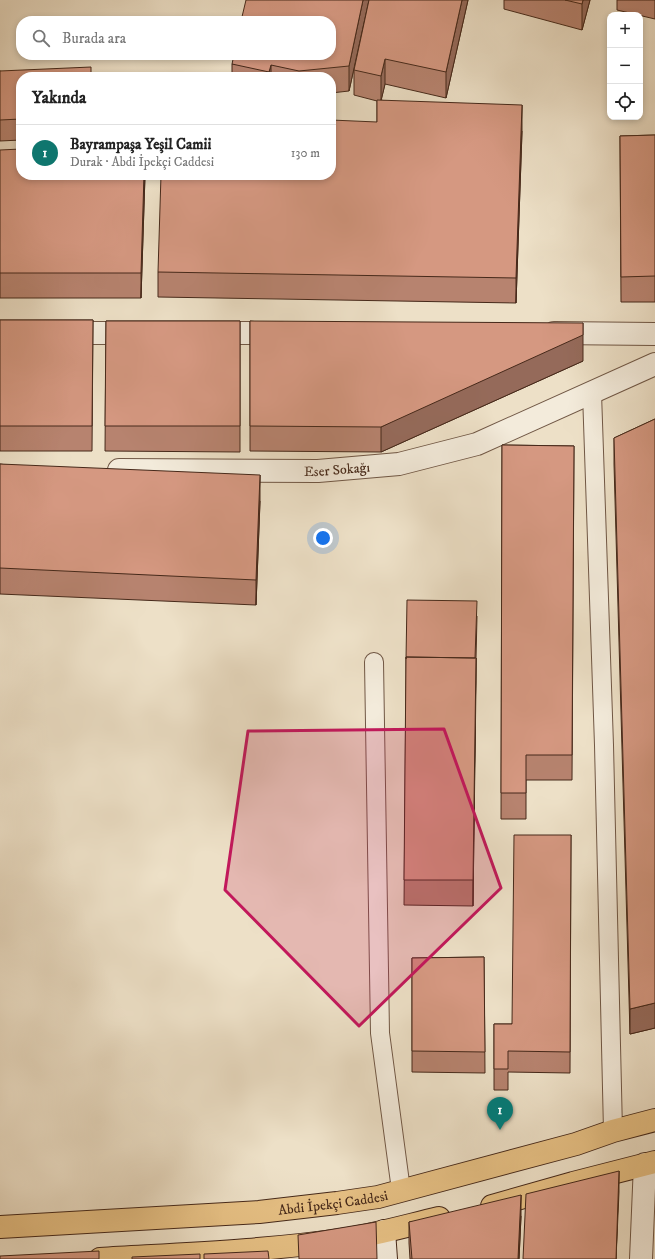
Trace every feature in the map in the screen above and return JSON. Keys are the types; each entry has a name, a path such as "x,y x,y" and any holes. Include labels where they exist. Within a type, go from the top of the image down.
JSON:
{"main road":[{"name":"Abdi İpekçi Caddesi","path":"0,1228 259,1212 337,1203 378,1196 401,1190 576,1144 612,1131 655,1120"},
{"path":"110,1259 222,1252 274,1253 384,1231 467,1212 650,1163"},
{"path":"378,1196 384,1231"}],"street":[{"path":"48,333 159,333"},
{"path":"190,333 302,333"},
{"path":"532,333 655,334"},
{"name":"Eser Sokağı","path":"103,470 318,471 399,464 477,444 655,364"},
{"path":"641,1259 650,1163"},
{"path":"384,1231 386,1259"}],"lane":[{"path":"592,393 604,744 612,1131"},
{"path":"374,662 380,1033 401,1190"}],"highlighted area":[{"path":"444,729 501,888 359,1026 225,890 248,731"}],"building":[{"path":"246,0 363,0 349,66 299,71 271,65 269,72 232,64 233,60 336,60 336,16 242,16"},
{"path":"369,0 462,0 446,72 385,59 381,76 354,70"},
{"path":"565,0 583,0 582,4"},
{"path":"91,67 91,72 16,72 16,119 0,120 0,71"},
{"path":"377,100 522,105 516,278 158,272 161,180 336,180 336,120 377,122"},
{"path":"655,135 655,276 621,277 620,136"},
{"path":"16,149 16,180 144,180 141,273 0,273 0,150"},
{"path":"0,320 93,320 92,426 0,426"},
{"path":"106,321 240,321 240,426 105,426"},
{"path":"250,321 583,323 583,335 381,427 250,426"},
{"path":"655,419 655,1003 630,1009 614,438"},
{"path":"502,445 574,446 572,755 526,755 526,793 501,793"},
{"path":"0,464 260,475 256,580 0,568"},
{"path":"407,600 477,601 475,658 406,657"},
{"path":"406,657 476,658 473,880 404,880"},
{"path":"514,835 571,835 570,1052 508,1051 508,1069 494,1069 494,1024 512,1024"},
{"path":"484,957 485,1052 412,1051 412,958"},
{"path":"619,1171 616,1259 523,1259 526,1194"},
{"path":"521,1195 518,1259 412,1259 409,1222"},
{"path":"376,1222 377,1259 299,1259 298,1235"},
{"path":"99,1251 99,1259 0,1259 0,1256"},
{"path":"268,1251 269,1259 204,1259 204,1254"},
{"path":"200,1254 200,1259 132,1259 132,1257"}],"place":[{"name":"Bayrampaşa Yeşil Camii","path":"500,1130"}]}
